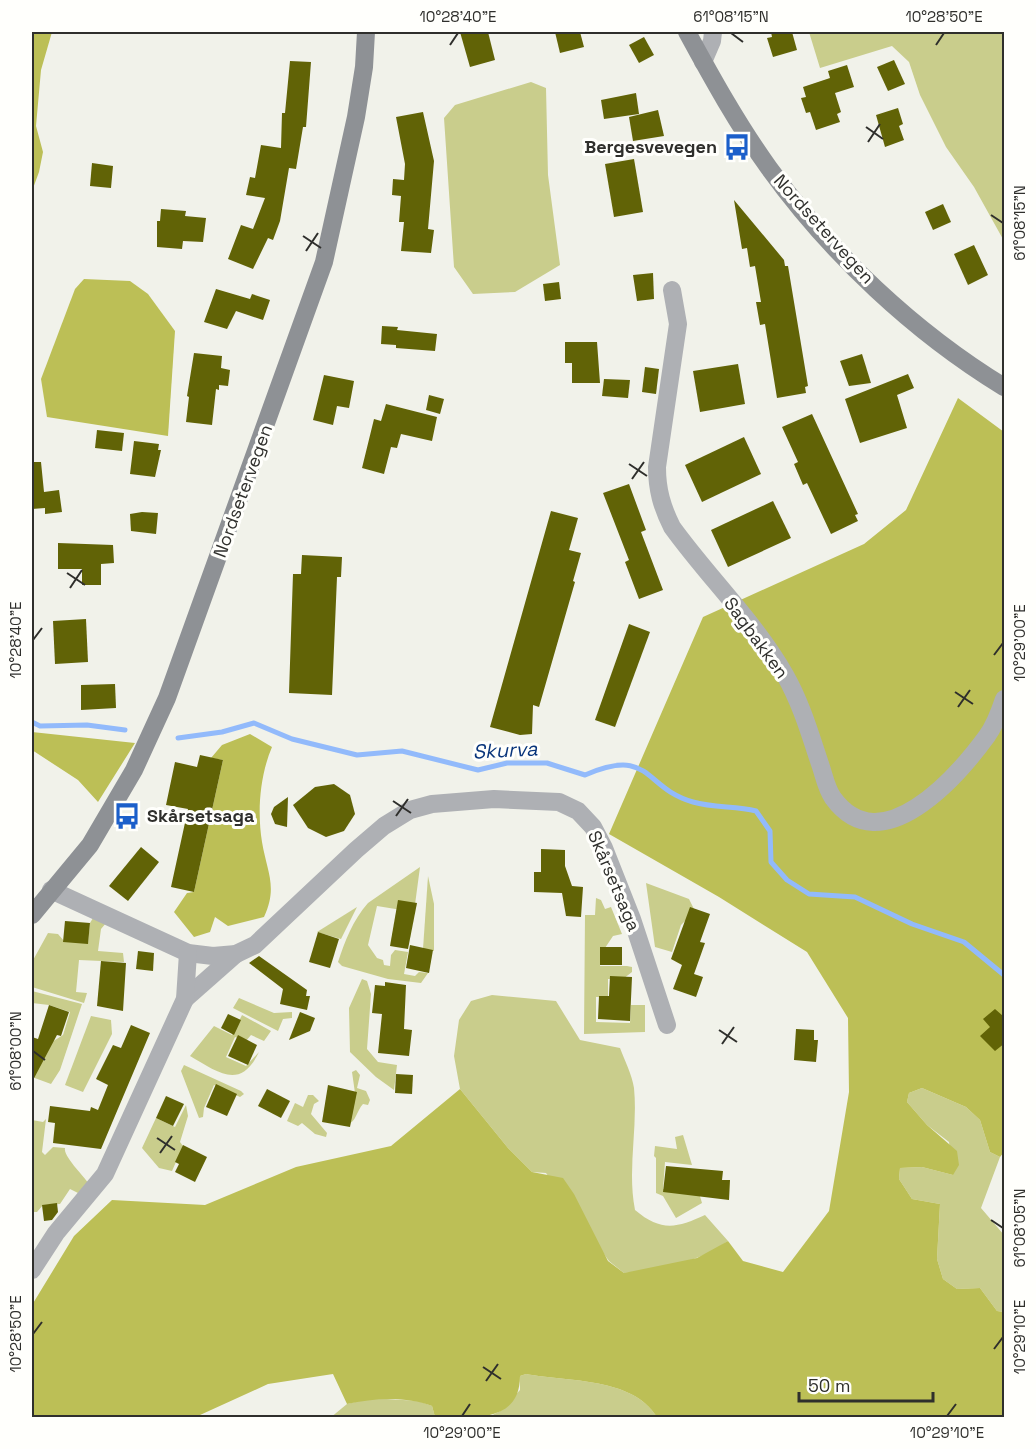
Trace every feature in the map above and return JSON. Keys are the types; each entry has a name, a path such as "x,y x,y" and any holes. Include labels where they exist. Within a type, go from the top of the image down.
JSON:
{"main road":[{"name":"Nordsetervegen","path":"32,915 51,890 80,859 134,770 159,717 194,626 324,262 356,117 364,67 366,32"},
{"name":"Nordsetervegen","path":"687,32 703,62 770,168 820,231 900,310 981,373 1005,387"}],"street":[{"path":"703,62 712,41 713,32"},
{"name":"Sagbakken","path":"672,290 678,324 657,467 657,488 662,506 672,527 764,642 785,675 799,703 834,799 848,813 874,822 895,820 911,811 942,786 988,735 1005,699"},
{"name":"Skårsetsaga","path":"185,999 236,954 255,945 384,826 410,810 432,804 494,799 559,802 578,811 593,827 632,919 667,1025"},
{"name":"Skårsetsaga","path":"51,890 188,953 213,956 236,954"},
{"name":"Skårsetsaga","path":"32,1270 56,1233 105,1174 185,999 188,953"}],"green space":[{"path":"809,32 1004,32 1004,241 974,187 946,147 920,95 909,62 892,46 820,68"},
{"path":"531,82 546,88 548,175 560,265 515,292 473,294 454,267 444,118 455,105"},
{"path":"420,867 414,912 377,906 368,945 377,958 383,960 384,965 390,966 391,955 395,950 408,952 404,974 415,976 419,972 428,973 421,983 388,979 342,966 338,962 344,946 354,924 368,903"},
{"path":"428,876 434,904 434,951 423,949"},
{"path":"646,883 689,899 695,911 681,925 672,952 655,947"},
{"path":"596,898 601,900 605,909 611,907 622,934 613,936 605,948 600,948 600,966 627,966 632,967 632,972 623,979 608,979 608,997 596,997 596,1022 630,1023 631,1005 645,1005 645,1032 584,1034 585,915 595,915"},
{"path":"357,907 341,939 317,932"},
{"path":"93,918 106,923 101,929 98,951 123,953 124,962 79,960 76,992 87,993 84,1003 32,987 32,962 48,933 58,934 64,941 88,943 90,923"},
{"path":"362,979 367,981 371,994 367,1049 378,1062 397,1065 394,1090 376,1077 350,1052 349,1008"},
{"path":"32,991 82,1004 60,1070 51,1084 32,1077 32,1066 41,1039 52,1042 63,1035 70,1012 49,1005 32,1003"},
{"path":"492,995 556,1001 580,1040 620,1048 634,1088 632,1179 635,1210 653,1222 669,1226 686,1223 705,1215 728,1241 692,1260 651,1270 624,1273 609,1261 546,1173 532,1172 508,1148 460,1089 454,1056 459,1020 471,1001"},
{"path":"239,998 274,1013 292,1012 292,1018 283,1019 278,1031 233,1008"},
{"path":"242,1015 271,1031 264,1041 251,1035 246,1041 235,1037 226,1057 246,1066 259,1052 252,1064 244,1071 236,1075 228,1075 190,1056 214,1026 232,1035"},
{"path":"91,1016 111,1020 112,1034 83,1092 65,1085"},
{"path":"184,1065 244,1094 240,1097 214,1085 204,1108 203,1117 199,1118 181,1071"},
{"path":"356,1070 360,1075 357,1088 366,1091 370,1100 368,1105 361,1106 353,1121 348,1124 355,1093 352,1072"},
{"path":"922,1088 966,1107 980,1120 990,1152 1000,1157 981,1208 1004,1235 1004,1312 997,1311 980,1288 957,1289 943,1279 937,1259 940,1204 912,1199 899,1179 900,1168 922,1167 953,1175 949,1142 927,1125 907,1102 909,1093"},
{"path":"308,1095 313,1095 319,1101 314,1104 311,1114 327,1133 326,1137 315,1134 302,1123 298,1126 287,1121 295,1103 303,1107"},
{"path":"186,1105 188,1116 180,1142 183,1146 172,1171 159,1168 142,1148 156,1118 175,1127"},
{"path":"46,1119 42,1152 45,1155 53,1147 65,1148 70,1161 89,1184 78,1193 70,1189 60,1204 43,1205 37,1212 32,1212 32,1120 43,1122"},
{"path":"683,1135 692,1165 665,1162 663,1189 689,1192 696,1183 702,1203 676,1218 663,1196 656,1193 656,1158 654,1156 655,1146 677,1149 675,1137"},
{"path":"526,1374 616,1388 646,1404 657,1417 487,1418 500,1411 520,1390 520,1376"},
{"path":"371,1398 419,1401 432,1406 435,1417 330,1418 347,1404"}],"shaded area":[{"path":"32,32 52,32 41,70 36,126 43,152 32,191"},
{"path":"84,279 130,281 148,294 175,331 168,436 47,417 41,379 75,289"},
{"path":"958,398 1004,432 1004,1152 1000,1157 990,1152 980,1120 966,1107 922,1088 909,1093 907,1102 927,1125 957,1151 959,1165 953,1175 922,1167 900,1168 899,1179 912,1199 940,1204 937,1259 943,1279 957,1289 980,1288 997,1311 1004,1312 1004,1417 657,1417 646,1404 616,1388 526,1374 520,1376 518,1392 512,1403 502,1411 477,1417 435,1417 432,1406 401,1399 368,1400 347,1404 333,1374 268,1384 200,1417 32,1417 32,1305 74,1236 112,1200 205,1205 296,1167 391,1146 460,1089 508,1148 532,1172 563,1178 574,1194 608,1261 624,1273 697,1258 728,1241 743,1261 783,1272 829,1211 849,1092 848,1018 807,952 719,897 609,834 703,617 864,544 906,510"},
{"path":"32,732 135,743 98,802 78,780 32,750"},
{"path":"250,734 272,747 262,781 260,806 262,842 271,888 268,906 264,917 228,926 215,917 210,932 194,937 174,912 187,893 194,892 223,760 211,758 222,745"}],"building":[{"path":"460,32 488,32 495,60 470,67"},
{"path":"555,32 580,32 584,47 560,53"},
{"path":"771,32 792,32 797,50 773,57 767,38 772,37"},
{"path":"644,37 654,55 639,63 629,45"},
{"path":"894,60 905,84 888,91 877,67"},
{"path":"290,61 311,62 306,127 303,127 296,169 289,168 280,221 273,240 268,238 253,269 228,259 241,225 253,229 265,198 246,195 250,177 255,178 261,145 281,148 282,113 285,113"},
{"path":"847,65 854,87 835,93 841,112 837,114 840,122 816,130 810,112 806,113 801,98 806,97 803,87 830,78 828,71"},
{"path":"636,93 639,114 604,119 601,100"},
{"path":"898,108 903,124 899,126 904,140 885,147 876,115"},
{"path":"658,110 664,136 633,141 629,117"},
{"path":"423,112 434,161 428,229 434,230 431,253 401,251 404,222 399,222 401,196 392,195 393,179 404,180 405,164 396,117"},
{"path":"634,159 643,212 614,217 605,164"},
{"path":"92,163 113,166 111,188 90,186"},
{"path":"734,200 784,260 785,266 788,266 808,386 805,387 806,393 777,398 765,324 760,325 756,302 761,302 755,266 750,267 747,248 742,249"},
{"path":"943,204 951,222 933,230 925,212"},
{"path":"161,209 186,211 185,216 206,218 203,242 183,241 182,249 157,247 157,221 160,221"},
{"path":"974,245 988,275 968,285 954,254"},
{"path":"653,273 654,299 637,301 633,275"},
{"path":"559,282 561,299 545,301 543,284"},
{"path":"216,289 250,299 252,294 270,300 263,320 236,311 227,329 204,322"},
{"path":"382,326 437,334 435,351 396,348 396,345 381,344"},
{"path":"565,342 597,342 600,383 572,383 572,363 565,363"},
{"path":"194,353 222,356 221,368 230,370 228,386 219,385 219,390 216,389 212,425 186,422 189,397 187,396"},
{"path":"862,354 871,383 849,386 840,361"},
{"path":"738,364 745,404 700,412 693,371"},
{"path":"645,367 659,369 656,394 642,392"},
{"path":"908,374 914,388 897,395 907,428 860,443 845,399"},
{"path":"324,375 354,381 349,408 337,406 333,425 313,420"},
{"path":"604,379 630,380 628,398 602,396"},
{"path":"429,395 444,399 440,414 426,410"},
{"path":"386,404 437,417 432,441 401,434 397,448 391,447 384,474 362,468 374,419 381,421"},
{"path":"812,414 858,514 855,515 858,521 831,534 807,483 803,485 794,464 798,462 782,427"},
{"path":"97,430 124,433 122,451 95,448"},
{"path":"744,437 761,474 702,502 685,465"},
{"path":"134,441 159,444 158,450 161,450 155,477 130,474"},
{"path":"32,462 41,462 44,492 59,490 62,512 45,514 45,508 32,509"},
{"path":"629,484 646,530 641,532 663,590 639,599 625,562 629,560 603,493"},
{"path":"773,501 791,538 728,567 711,530"},
{"path":"551,511 578,518 569,550 581,553 573,581 575,582 539,707 533,705 532,734 520,735 490,727"},
{"path":"158,513 156,534 131,531 130,514"},
{"path":"58,543 113,545 114,563 101,564 101,585 82,585 82,569 58,569"},
{"path":"302,555 342,557 341,577 337,577 332,695 289,693 293,574 301,574"},
{"path":"86,619 88,662 55,664 53,621"},
{"path":"629,624 650,632 615,727 595,720"},
{"path":"115,684 116,708 81,710 81,685"},
{"path":"200,755 223,760 194,892 171,887 188,809 166,805 175,762 197,767"},
{"path":"334,784 350,795 355,814 344,831 326,837 308,828 293,805 315,787"},
{"path":"288,797 287,827 275,824 271,814 274,807"},
{"path":"141,847 159,862 128,901 109,886"},
{"path":"541,849 565,850 565,866 572,886 583,887 581,917 566,916 562,893 534,892 534,872 541,872"},
{"path":"398,900 417,903 408,949 390,946"},
{"path":"690,907 710,914 700,942 705,943 694,974 703,977 696,997 673,989 682,965 671,959"},
{"path":"65,921 90,923 88,944 63,942"},
{"path":"318,932 339,939 330,968 309,962"},
{"path":"410,945 433,950 429,973 406,968"},
{"path":"600,947 622,947 622,965 600,965"},
{"path":"138,951 154,953 153,971 136,969"},
{"path":"259,956 307,990 306,996 310,996 307,1010 280,1004 283,989 249,963"},
{"path":"101,961 126,963 123,1011 97,1006"},
{"path":"610,976 632,977 630,1021 598,1019 599,996 609,996"},
{"path":"385,982 406,985 404,1029 412,1030 409,1056 378,1053 382,1014 372,1013 375,985 385,986"},
{"path":"49,1005 69,1012 61,1036 57,1035 32,1082 32,1037 38,1039"},
{"path":"995,1009 1003,1016 1005,1014 1005,1043 995,1051 980,1036 990,1027 983,1019"},
{"path":"300,1012 315,1018 310,1031 289,1040"},
{"path":"228,1014 241,1020 234,1035 221,1028"},
{"path":"131,1025 150,1033 101,1149 53,1143 55,1123 48,1122 50,1106 90,1111 91,1107 98,1110 108,1085 96,1079 113,1045 121,1048"},
{"path":"796,1029 814,1030 814,1040 818,1040 816,1062 794,1060"},
{"path":"238,1035 257,1045 248,1065 228,1056"},
{"path":"396,1074 413,1075 412,1094 395,1093"},
{"path":"216,1084 237,1094 227,1116 206,1107"},
{"path":"328,1085 357,1092 350,1127 322,1122"},
{"path":"267,1089 290,1101 281,1118 258,1106"},
{"path":"166,1096 184,1104 173,1126 156,1118"},
{"path":"183,1145 207,1157 195,1182 175,1172 179,1164 175,1162"},
{"path":"666,1166 723,1171 722,1180 730,1180 729,1200 663,1192"},
{"path":"57,1203 58,1212 52,1220 44,1221 42,1205"}],"waterway":[{"name":"Skurva","path":"32,722 40,726 87,725 125,730"},
{"name":"Skurva","path":"178,738 222,732 254,723 292,739 357,755 402,751 478,770 507,763 547,763 585,775 607,767 623,765 635,767 677,796 693,802 756,811 770,831 771,862 787,880 809,894 855,897 912,924 964,942 1004,975"}],"place":[{"name":"Bergesvevegen","path":"737,147"},
{"name":"Skårsetsaga","path":"127,816"}]}
